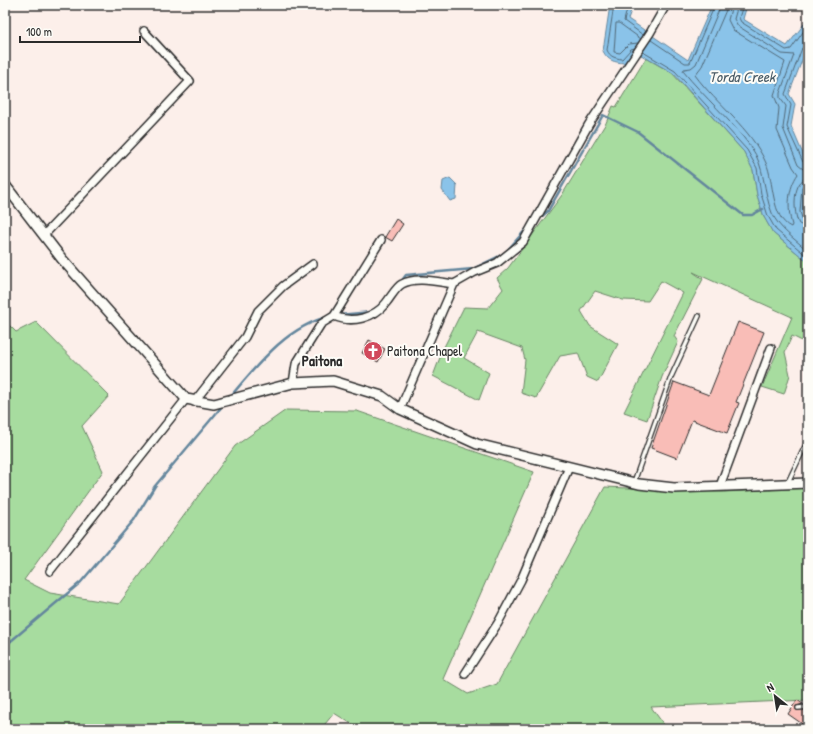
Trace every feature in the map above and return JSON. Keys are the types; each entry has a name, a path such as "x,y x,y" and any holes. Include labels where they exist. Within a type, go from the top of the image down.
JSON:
{"street":[{"path":"334,316 343,320 360,319 375,314 385,305 401,284 415,280 454,284 475,272 497,263 523,242 589,124 650,33 666,5"},
{"path":"44,235 190,81 144,31"},
{"path":"5,185 67,265 190,401 214,404 293,383 333,381 382,396 400,409 477,444 634,483 674,488 808,483"},
{"path":"293,383 296,364 321,324 334,316 381,240"},
{"path":"50,571 190,401 246,337 258,311 283,286 313,264"},
{"path":"400,409 454,284"},
{"path":"720,486 771,348"},
{"path":"465,674 498,623 521,580 569,467"}],"lane":[{"path":"634,483 671,377 699,316"},
{"path":"787,483 808,440"},
{"path":"798,708 808,707"}],"green space":[{"path":"646,58 672,73 744,152 753,170 757,195 764,217 773,233 808,262 808,344 792,336 785,352 790,375 784,394 762,387 792,317 693,272 703,279 674,336 678,342 662,377 647,420 624,412 683,293 661,281 648,301 623,300 595,291 581,311 590,326 618,344 598,382 587,377 578,353 560,356 536,398 521,393 525,360 522,348 478,332 464,358 489,373 479,400 433,376 444,347 464,307 488,308 503,289 497,278 508,268 562,195 606,123 613,106 616,107"},
{"path":"5,321 16,332 36,322 109,396 82,426 103,471 24,580 50,593 119,604 235,446 286,410 357,411 534,472 443,679 468,694 497,684 605,487 723,492 804,488 808,489 808,700 651,707 667,729 360,729 334,713 321,729 5,729"}],"water":[{"name":"Torda Creek","path":"610,5 633,5 628,19 688,60 712,5 747,5 743,19 787,46 808,19 808,45 789,94 795,104 791,126 806,161 804,212 808,224 808,262 773,233 764,217 757,195 753,170 744,152 673,73 634,51 624,63 617,62 607,57 603,51"},
{"path":"450,178 457,185 456,199 450,201 442,190 443,181"}],"building":[{"path":"396,219 403,224 392,241 385,237"},
{"path":"738,322 764,332 736,402 739,403 727,433 692,420 677,458 651,448 674,382 709,395"},
{"name":"Paitona Chapel","path":"369,340 385,349 378,362 362,353"},
{"path":"797,700 803,704 796,706 796,710 808,710 808,728 788,714"}],"waterway":[{"path":"540,218 548,211 603,115 638,132 743,215 752,215 763,209"},
{"path":"400,283 406,275 473,269 504,254 528,227"},
{"path":"377,308 386,298"},
{"path":"339,315 371,312"},
{"path":"230,397 262,360 286,338 314,321 330,316"},
{"path":"5,646 81,582 134,520 155,486 224,404"}],"place":[{"name":"Paitona Chapel","path":"373,351"}],"district":[{"name":"Paitona","path":"322,361"}]}
